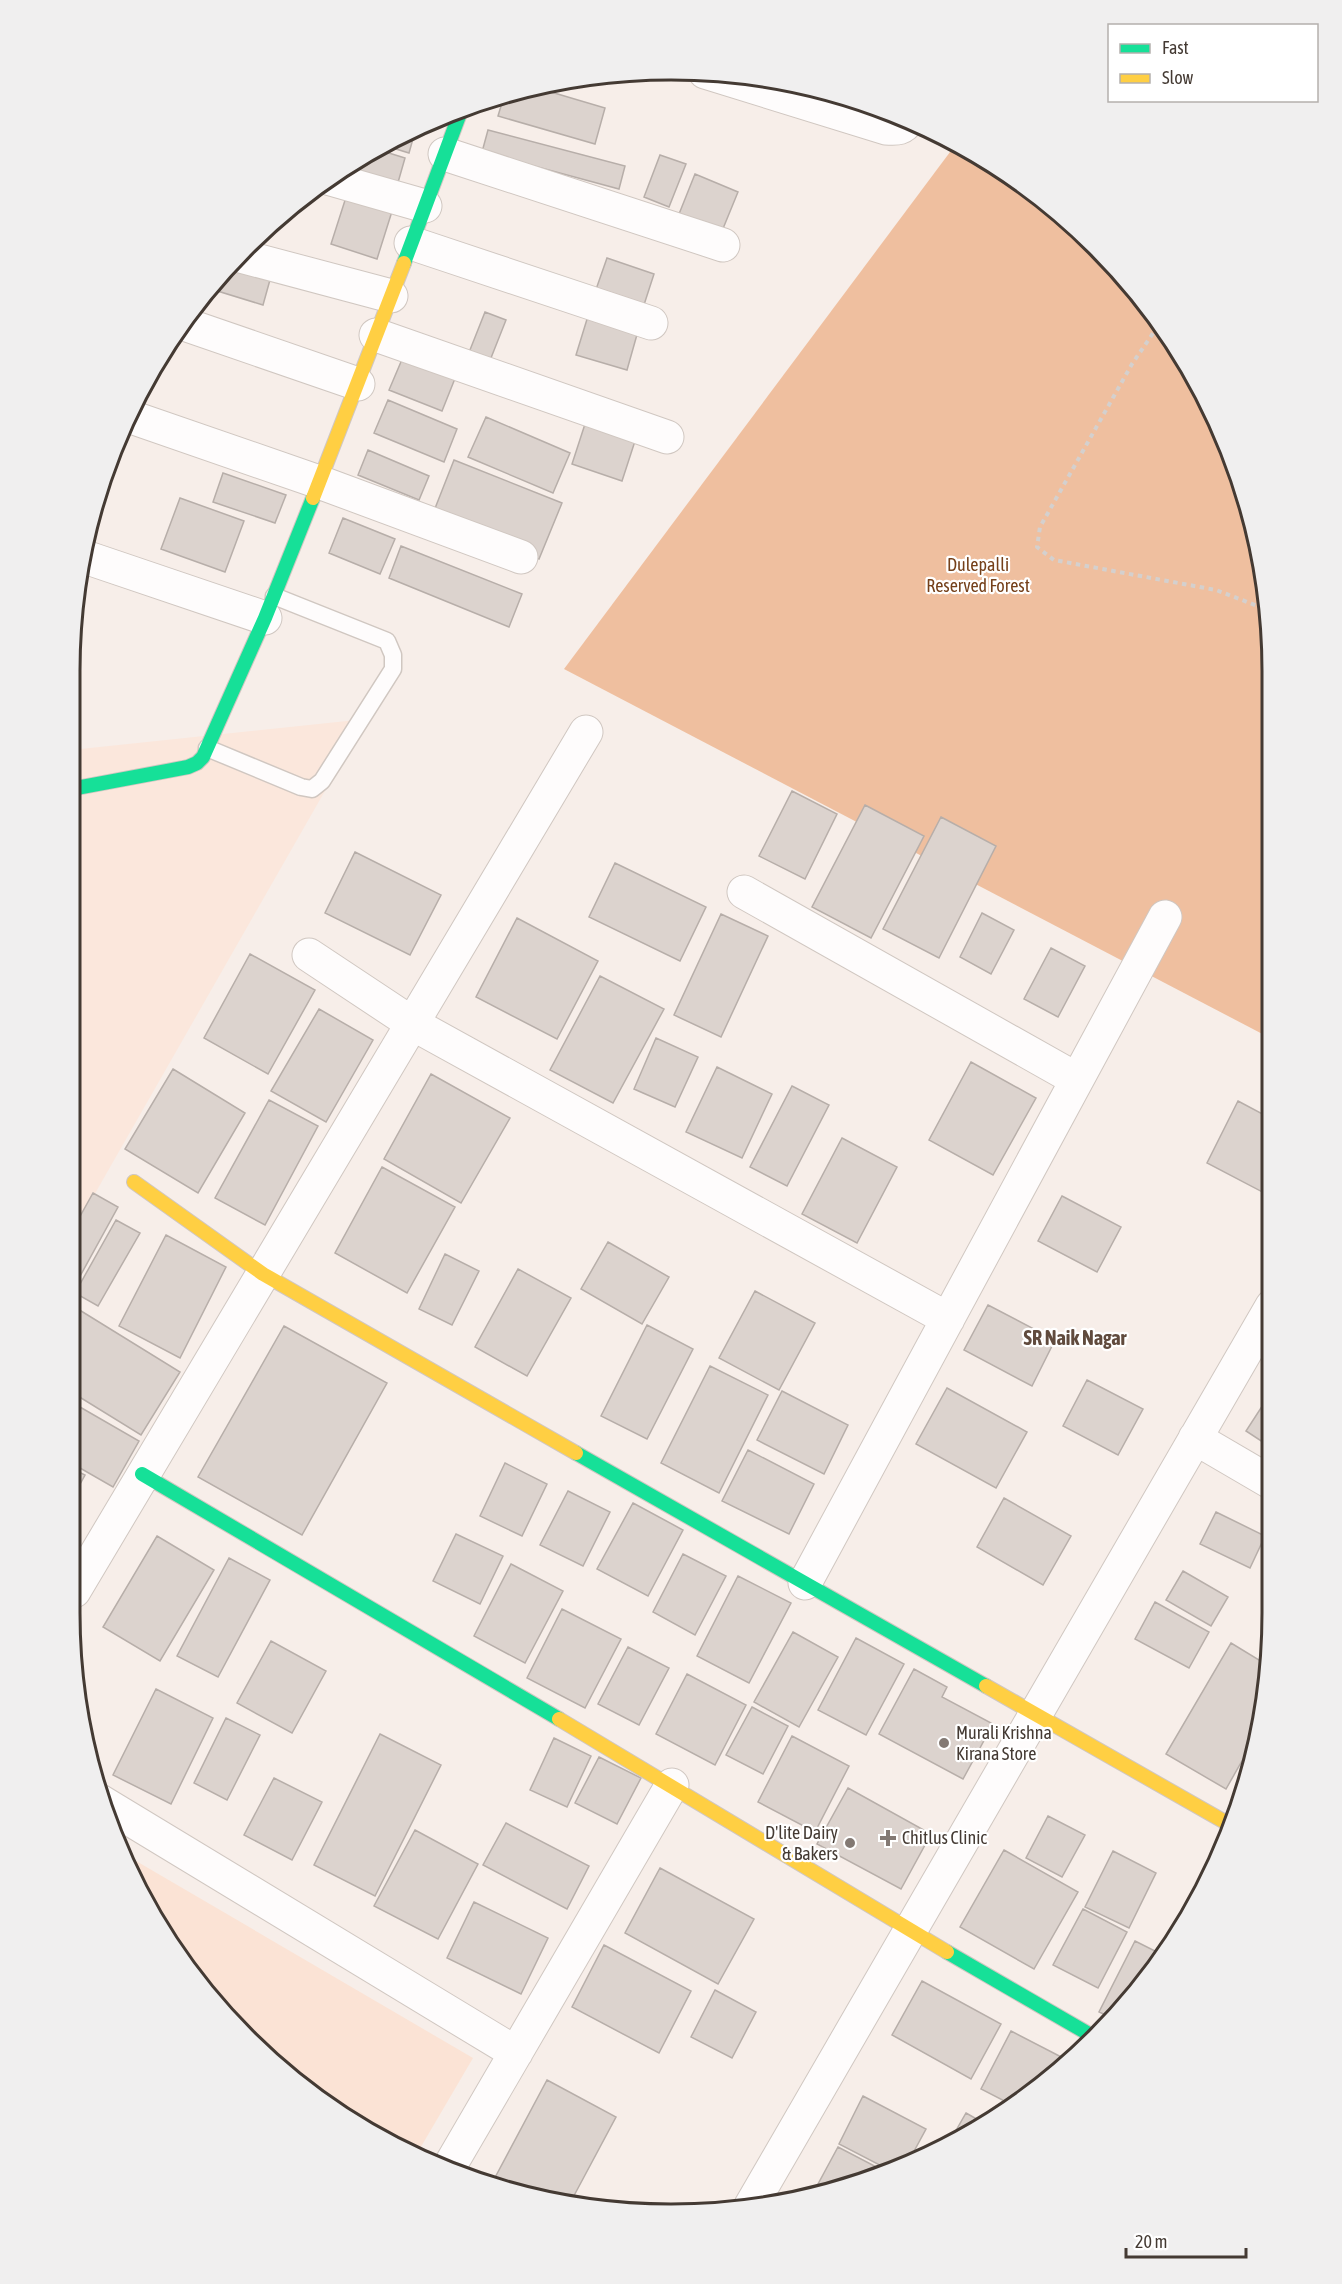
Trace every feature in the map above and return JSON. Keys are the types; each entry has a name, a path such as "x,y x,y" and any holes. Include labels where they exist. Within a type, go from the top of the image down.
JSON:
{"street":[{"path":"747,85 886,128 902,127"},
{"path":"80,787 188,767 197,763 207,748 270,607 358,384 445,154 451,122"},
{"path":"445,154 723,245"},
{"path":"339,181 425,206"},
{"path":"411,243 651,323"},
{"path":"248,258 391,296"},
{"path":"191,326 358,384"},
{"path":"376,336 667,437"},
{"path":"136,419 319,482 521,557"},
{"path":"91,559 270,607"},
{"path":"80,1581 586,732"},
{"path":"744,892 1076,1079"},
{"path":"806,1583 1165,917"},
{"path":"309,955 413,1024 948,1319"},
{"path":"134,1182 263,1274 1224,1821"},
{"path":"755,2198 1262,1323"},
{"path":"1195,1438 1262,1477"},
{"path":"142,1474 672,1785 910,1931 1087,2033"},
{"path":"452,2162 672,1785"},
{"path":"113,1809 516,2053"}],"lane":[{"path":"207,748 301,787 312,789 322,782 393,669 393,655 387,641 270,607"}],"path":[{"path":"1155,331 1132,364 1041,527 1037,547 1054,560 1216,590 1258,606"}],"shaded area":[{"path":"366,719 80,1220 80,749"},
{"path":"134,1860 473,2058 420,2149 375,2125 342,2105 281,2058 226,2003 179,1942 140,1875"}],"green space":[{"name":"Dulepalli Reserved Forest","path":"951,150 1000,179 1031,202 1061,226 1116,281 1163,342 1183,375 1202,409 1231,481 1251,556 1261,632 1262,1034 564,669"}],"building":[{"path":"551,92 605,108 595,144 498,116 501,105"},
{"path":"488,130 625,166 619,189 482,152"},
{"path":"413,138 409,153 394,148"},
{"path":"387,152 405,158 395,193 348,175"},
{"path":"660,155 686,164 669,207 644,197"},
{"path":"695,174 738,192 722,231 679,214"},
{"path":"348,191 394,205 377,259 331,244"},
{"path":"607,258 654,274 641,314 593,298"},
{"path":"245,261 273,269 263,305 218,291"},
{"path":"485,312 506,320 487,368 466,360"},
{"path":"588,316 638,331 627,370 576,355"},
{"path":"406,350 458,371 442,411 389,390"},
{"path":"388,400 457,429 444,462 374,433"},
{"path":"486,417 570,453 553,493 468,457"},
{"path":"586,421 636,438 622,481 572,464"},
{"path":"368,450 429,476 419,500 358,475"},
{"path":"454,460 562,503 539,559 432,516"},
{"path":"223,473 286,495 275,523 213,502"},
{"path":"180,498 244,521 225,572 161,549"},
{"path":"343,518 395,539 380,574 329,553"},
{"path":"401,546 522,594 509,627 389,578"},
{"path":"792,791 837,814 805,879 759,856"},
{"path":"865,805 924,836 871,938 812,907"},
{"path":"941,817 996,846 939,958 883,929"},
{"path":"355,852 441,895 410,955 325,913"},
{"path":"615,863 706,907 680,961 589,917"},
{"path":"982,913 1014,930 991,974 960,957"},
{"path":"721,914 768,936 721,1037 674,1015"},
{"path":"517,918 598,961 557,1039 476,997"},
{"path":"1051,948 1085,966 1058,1017 1024,999"},
{"path":"250,954 315,990 268,1074 204,1038"},
{"path":"600,976 664,1009 613,1103 550,1070"},
{"path":"319,1009 373,1040 326,1122 271,1091"},
{"path":"656,1038 698,1057 675,1107 634,1089"},
{"path":"971,1062 1036,1098 993,1175 929,1140"},
{"path":"717,1067 772,1094 742,1158 686,1132"},
{"path":"173,1069 245,1113 198,1193 125,1149"},
{"path":"431,1074 510,1118 461,1203 384,1159"},
{"path":"792,1086 829,1105 787,1186 750,1167"},
{"path":"269,1100 318,1126 265,1225 215,1198"},
{"path":"1238,1101 1262,1114 1262,1192 1207,1163"},
{"path":"842,1138 897,1167 857,1243 802,1214"},
{"path":"382,1167 455,1207 407,1293 335,1253"},
{"path":"93,1193 118,1207 80,1276 80,1216"},
{"path":"1062,1196 1121,1227 1097,1272 1038,1241"},
{"path":"116,1220 140,1233 98,1306 80,1296 80,1284"},
{"path":"166,1235 226,1267 180,1358 119,1326"},
{"path":"608,1242 669,1277 642,1324 581,1289"},
{"path":"445,1254 479,1271 452,1325 419,1309"},
{"path":"518,1269 571,1298 527,1376 475,1347"},
{"path":"755,1291 815,1323 779,1390 719,1358"},
{"path":"988,1305 1055,1340 1032,1386 964,1350"},
{"path":"80,1310 180,1372 141,1435 80,1397"},
{"path":"647,1325 693,1349 647,1439 601,1416"},
{"path":"284,1326 387,1383 302,1535 198,1477"},
{"path":"710,1366 768,1395 719,1493 661,1463"},
{"path":"1087,1380 1143,1409 1118,1455 1063,1426"},
{"path":"947,1388 1027,1432 996,1488 916,1444"},
{"path":"782,1391 848,1425 824,1474 757,1440"},
{"path":"1262,1406 1262,1441 1246,1431"},
{"path":"80,1407 139,1441 113,1487 80,1468"},
{"path":"748,1450 814,1484 789,1534 722,1501"},
{"path":"505,1463 547,1484 522,1536 480,1516"},
{"path":"80,1472 85,1475 80,1484"},
{"path":"568,1491 610,1512 583,1566 540,1545"},
{"path":"1004,1498 1071,1536 1043,1585 977,1547"},
{"path":"633,1503 683,1530 648,1596 597,1569"},
{"path":"1216,1512 1262,1535 1262,1542 1250,1568 1200,1544"},
{"path":"456,1534 503,1556 480,1604 433,1581"},
{"path":"157,1536 214,1570 160,1661 103,1627"},
{"path":"683,1554 726,1576 695,1635 653,1612"},
{"path":"229,1558 270,1580 218,1677 177,1656"},
{"path":"511,1564 563,1591 525,1663 474,1636"},
{"path":"1183,1571 1228,1597 1211,1626 1166,1600"},
{"path":"738,1576 791,1603 749,1683 697,1656"},
{"path":"1155,1602 1209,1632 1189,1668 1135,1639"},
{"path":"562,1609 621,1639 585,1708 527,1678"},
{"path":"793,1632 838,1657 799,1727 754,1702"},
{"path":"856,1638 904,1664 866,1735 818,1710"},
{"path":"271,1641 326,1671 292,1733 237,1703"},
{"path":"1231,1643 1260,1661 1251,1728 1244,1757 1226,1789 1166,1754"},
{"path":"628,1647 669,1668 639,1725 598,1704"},
{"path":"914,1669 947,1687 942,1697 993,1724 963,1779 879,1734"},
{"path":"687,1674 746,1705 715,1765 656,1734"},
{"path":"156,1689 213,1718 171,1804 113,1775"},
{"path":"752,1707 788,1726 763,1774 726,1755"},
{"path":"226,1718 260,1735 227,1800 194,1783"},
{"path":"380,1734 441,1765 375,1896 314,1865"},
{"path":"792,1736 849,1766 815,1832 758,1802"},
{"path":"554,1738 591,1756 567,1807 530,1790"},
{"path":"599,1757 641,1778 617,1824 575,1803"},
{"path":"274,1778 322,1802 292,1860 244,1835"},
{"path":"848,1788 931,1834 901,1889 817,1844"},
{"path":"1048,1816 1085,1835 1062,1877 1026,1858"},
{"path":"506,1823 589,1866 567,1909 483,1865"},
{"path":"415,1830 478,1864 438,1939 374,1906"},
{"path":"1004,1850 1078,1892 1034,1969 960,1927"},
{"path":"1113,1851 1156,1873 1129,1928 1085,1907"},
{"path":"660,1868 754,1919 718,1984 625,1933"},
{"path":"474,1902 548,1938 521,1994 447,1958"},
{"path":"1083,1909 1127,1932 1098,1988 1053,1965"},
{"path":"1135,1941 1156,1951 1116,2003 1105,2015 1099,2012"},
{"path":"604,1945 691,1991 659,2053 572,2007"},
{"path":"922,1981 1001,2024 971,2079 892,2035"},
{"path":"715,1990 756,2012 732,2058 691,2037"},
{"path":"1011,2031 1062,2057 1005,2101 981,2089"},
{"path":"547,2080 616,2117 574,2196 495,2177"},
{"path":"863,2096 926,2129 914,2152 880,2165 839,2144"},
{"path":"966,2113 977,2119 967,2125 955,2131"},
{"path":"838,2147 876,2167 861,2173 817,2186"}],"traffic: fast":[{"path":"404,263 457,120"},
{"path":"80,787 188,767 203,757 265,618 313,498"},
{"path":"576,1453 986,1686"},
{"path":"142,1474 559,1719"},
{"path":"947,1952 1087,2033"}],"traffic: slow":[{"path":"313,498 404,263"},
{"path":"134,1182 263,1274 576,1453"},
{"path":"986,1686 1224,1821"},
{"path":"559,1719 947,1952"}],"place":[{"name":"Murali Krishna Kirana Store","path":"944,1743"},
{"name":"Chitlus Clinic","path":"888,1838"},
{"name":"D'lite Dairy & Bakers","path":"850,1843"}],"district":[{"name":"SR Naik Nagar","path":"1075,1338"}]}
